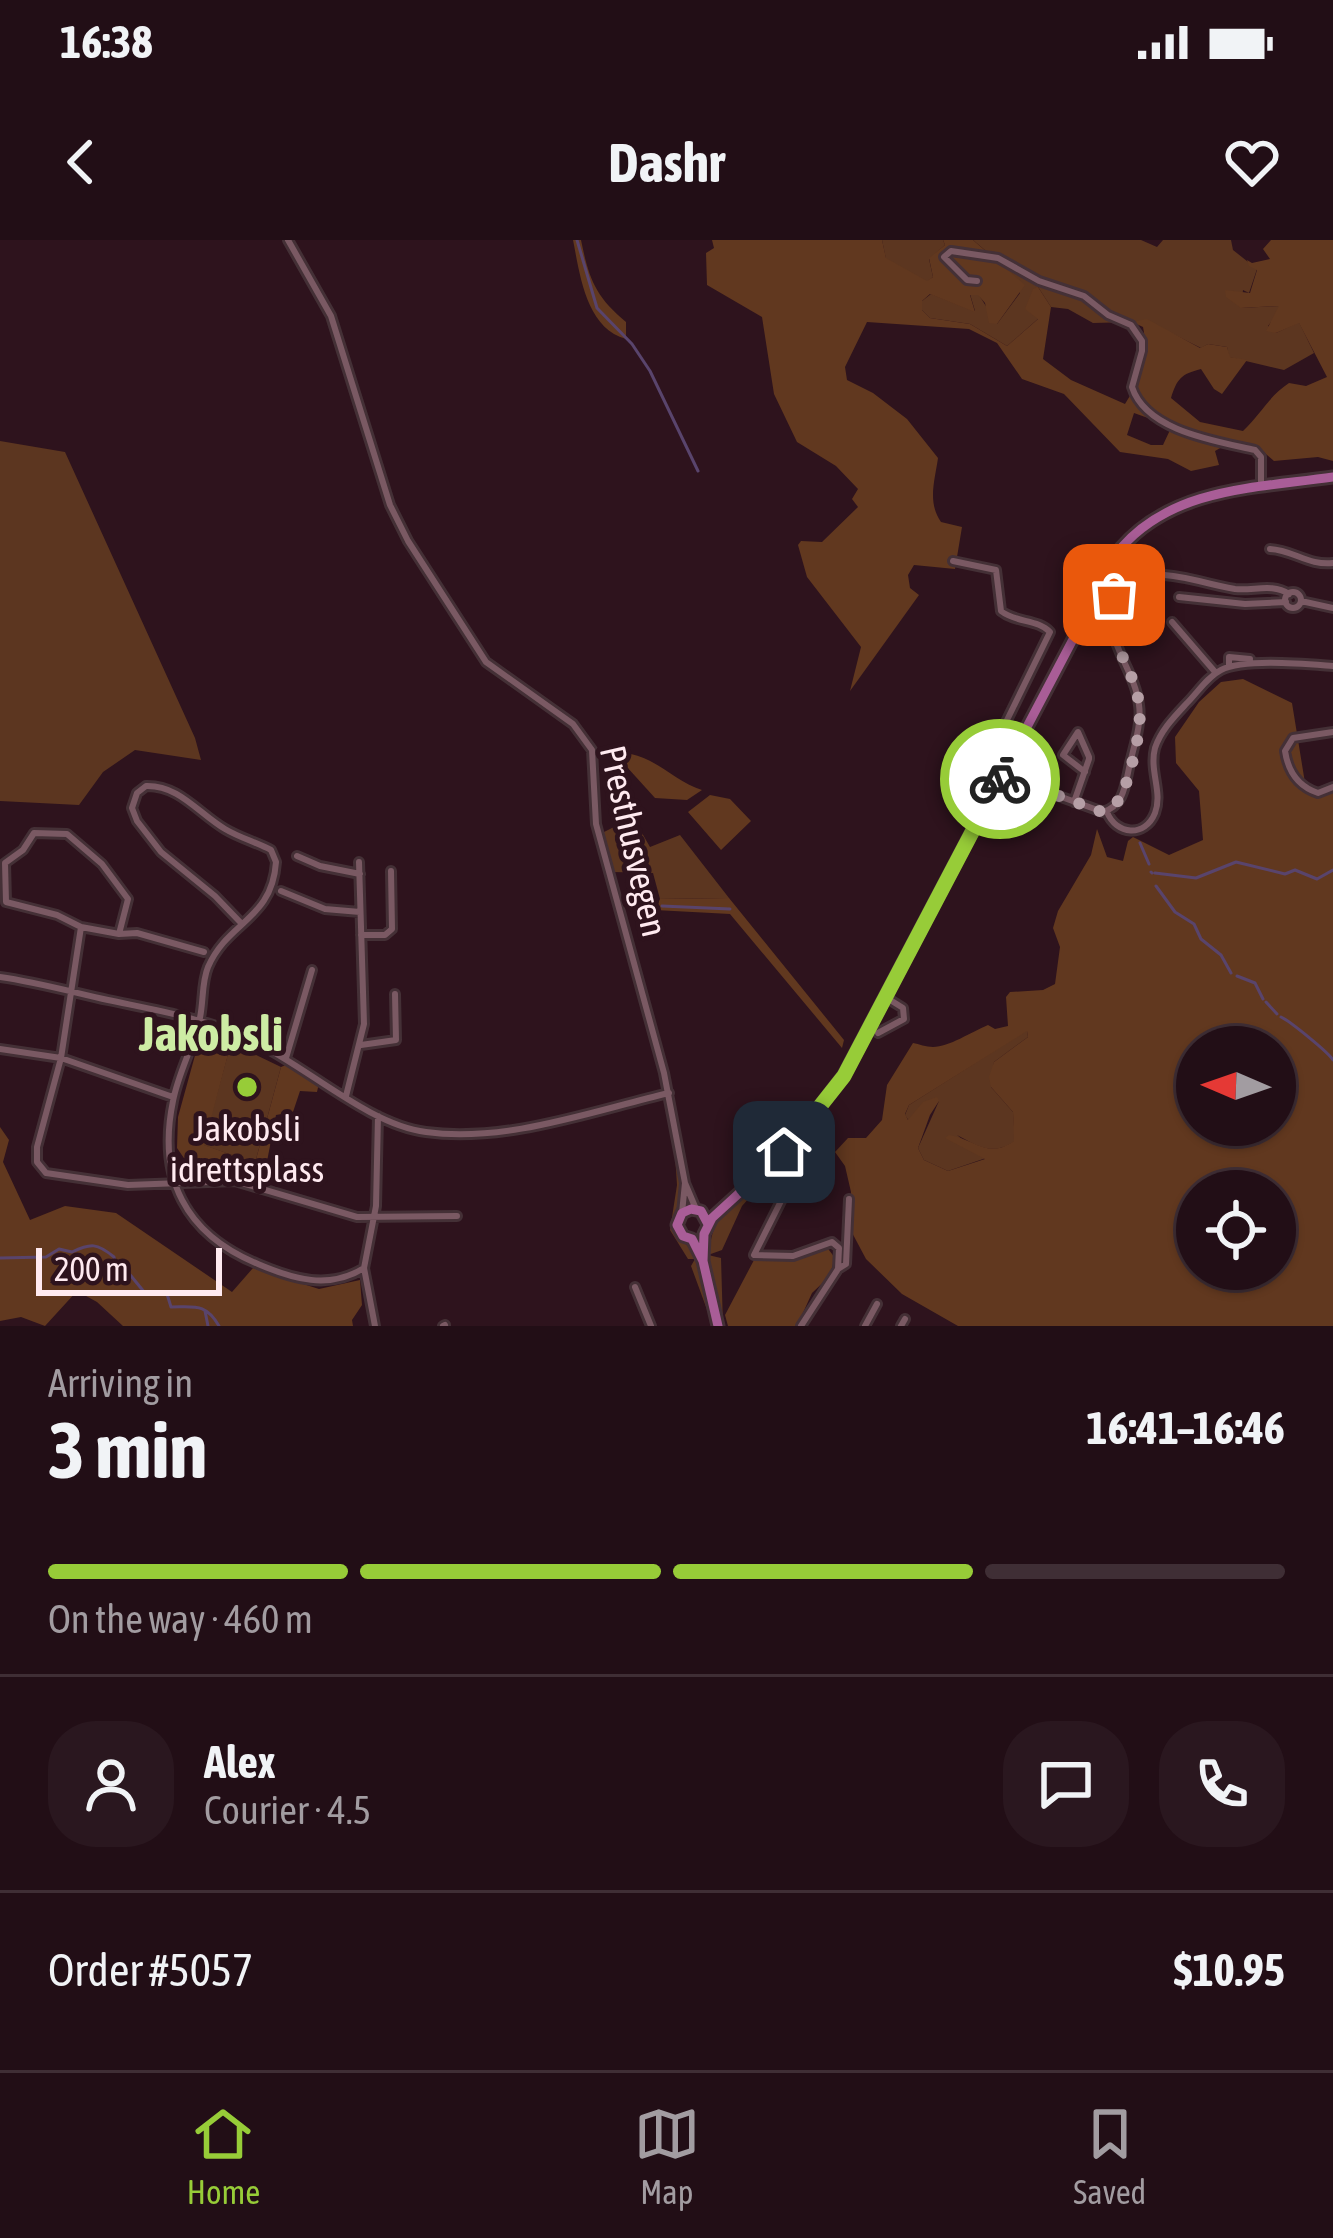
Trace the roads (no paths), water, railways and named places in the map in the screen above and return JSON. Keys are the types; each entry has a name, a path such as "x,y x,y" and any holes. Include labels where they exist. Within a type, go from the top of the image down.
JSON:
{"main road":[{"path":"692,1239 764,1172 844,1076 1097,587 1128,540 1174,506 1213,494 1333,477"},
{"path":"718,1326 703,1261 692,1239 678,1229 682,1213 727,1202"},
{"path":"698,1210 706,1229 703,1261"}],"street":[{"name":"Presthusvegen","path":"288,240 331,316 386,494 408,542 486,662 573,724 592,751 596,824 669,1093 686,1183 698,1210"},
{"path":"977,281 967,280 944,256 951,251 998,258 1039,281 1084,296 1131,325 1142,341 1142,360 1132,387 1142,406 1191,434 1255,450 1261,458 1262,487"},
{"path":"1270,549 1315,564 1333,563"},
{"path":"952,561 995,570 1001,611 1050,632 986,763 1003,775 1107,812 1116,826 1132,831 1154,817 1158,801 1152,764 1160,735 1216,673 1229,667 1333,666"},
{"path":"1107,812 1123,794 1140,714 1137,693 1110,622 1112,600 1120,584 1137,573 1156,572 1233,589 1275,587 1287,597"},
{"path":"1179,597 1245,604 1296,593 1300,601 1333,608"},
{"path":"1172,622 1216,673"},
{"path":"1229,667 1229,657 1250,659"},
{"path":"1074,802 1085,772 1089,755 1078,732 1064,755 1085,772"},
{"path":"1333,732 1293,738 1285,751 1289,770 1307,788 1318,793 1333,787"},
{"path":"241,923 215,896 174,866 137,821 134,799 146,786 166,788 221,827 271,850 276,870 263,908 241,923 207,969 200,1021 173,1097 167,1139 183,1204 200,1229 225,1249 295,1278 344,1278 364,1268"},
{"path":"118,934 128,899 102,864 67,834 34,833 23,850 4,863 6,902 57,915 81,927 118,934 137,933 204,952"},
{"path":"297,856 360,874"},
{"path":"346,1096 361,1046 364,1010 359,862"},
{"path":"361,935 385,935 392,929 391,871"},
{"path":"281,891 325,909 361,912"},
{"path":"81,927 61,1058 37,1147 37,1162 46,1173 128,1185 235,1181 348,1215 374,1219 457,1216"},
{"path":"286,1058 312,970"},
{"path":"0,977 200,1021 245,1037 378,1116 428,1132 499,1131 669,1093"},
{"path":"361,1046 396,1040 395,994"},
{"path":"878,1033 904,1019 902,1008 887,998"},
{"path":"0,1049 61,1058 173,1097"},
{"path":"375,1326 364,1268 374,1219 378,1116"},
{"path":"819,1125 754,1255 793,1256 832,1242 839,1249 838,1269"},
{"name":"Presthusvegen","path":"682,1213 686,1183"},
{"path":"802,1326 847,1261 849,1199"},
{"path":"634,1287 651,1326"},
{"path":"866,1326 877,1304"}],"waterway":[{"path":"577,240 597,308 632,344 650,371 698,471"},
{"path":"1140,843 1149,864"},
{"path":"1155,873 1196,878 1236,862 1285,874 1295,870 1317,879 1333,870"},
{"path":"1156,886 1175,912 1194,924 1201,939 1221,955 1231,973"},
{"path":"662,906 730,909"},
{"path":"1237,976 1255,983 1263,999"},
{"path":"1266,1002 1277,1014"},
{"path":"1281,1017 1333,1060"},
{"path":"0,1258 46,1257 59,1249 72,1252 98,1247 114,1257 116,1267 127,1271 145,1293 167,1294 171,1307 204,1310 219,1326"},
{"path":"205,1311 208,1326"}],"place":[{"name":"Jakobsli idrettsplass","path":"247,1087"}],"district":[{"name":"Jakobsli","path":"211,1033"}]}
